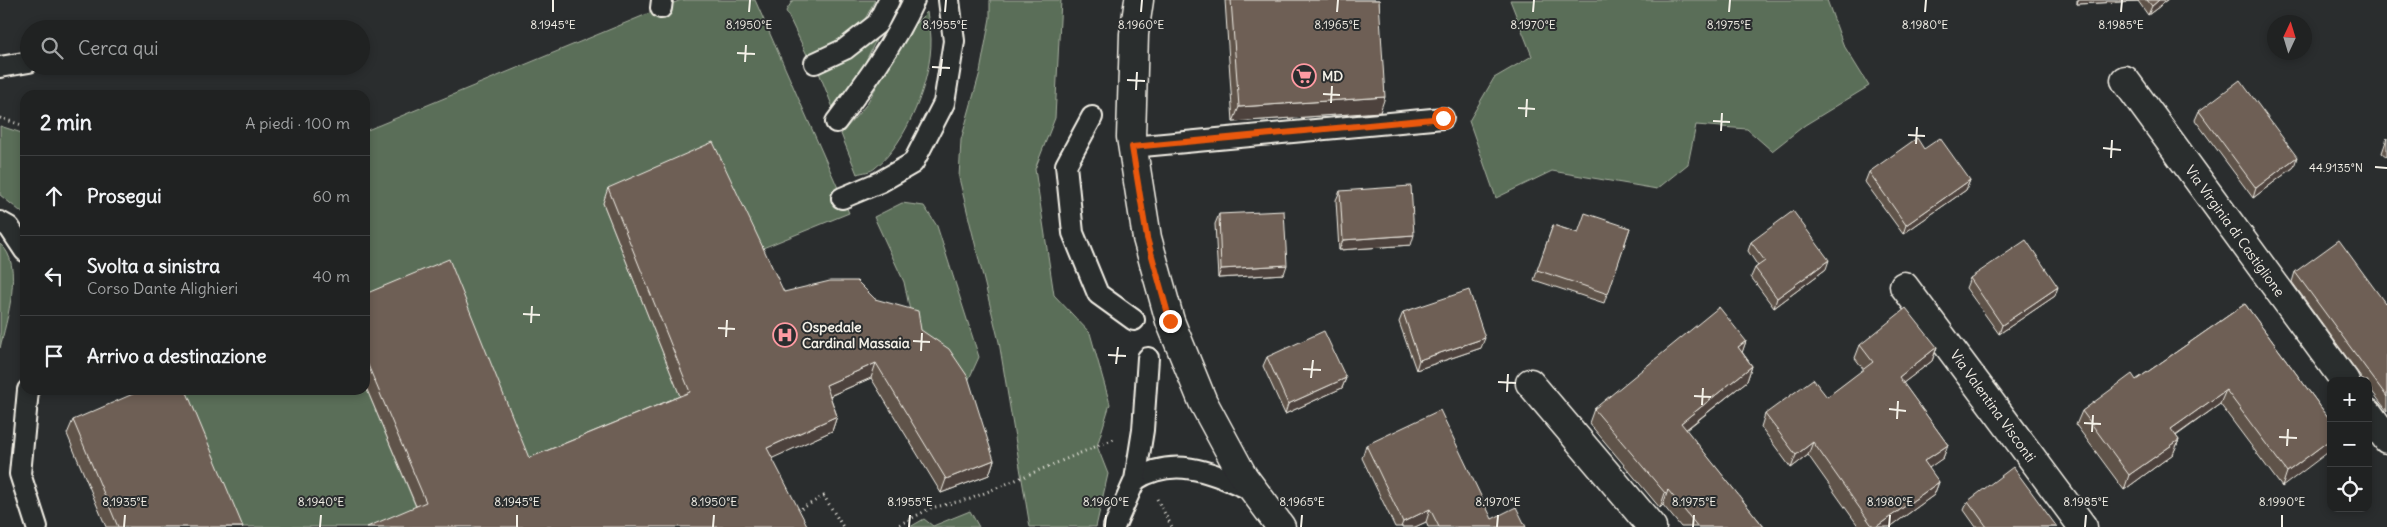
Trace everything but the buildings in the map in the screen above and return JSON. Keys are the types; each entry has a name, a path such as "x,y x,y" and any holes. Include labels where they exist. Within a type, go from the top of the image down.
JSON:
{"street":[{"path":"1138,0 1134,34 1131,137 1147,238 1170,321 1203,402 1243,476 1281,527"},
{"name":"Via Virginia di Castiglione","path":"2125,80 2342,377"},
{"name":"Via Valentina Visconti","path":"1904,286 2083,527"},
{"path":"1530,383 1652,527"},
{"path":"2372,418 2387,439"}],"lane":[{"path":"815,63 845,49 877,24 889,0"},
{"path":"836,122 871,76 914,0"},
{"path":"842,198 880,182 913,163 944,103 954,40 949,0"},
{"path":"0,67 20,64"},
{"path":"1092,117 1066,165 1072,233 1098,294 1134,320"},
{"path":"1132,147 1443,118"},
{"path":"0,222 9,227 20,244"},
{"path":"1114,527 1135,480 1143,430 1148,358"},
{"path":"28,395 20,474 36,527"},
{"path":"1135,480 1153,471 1170,467 1202,470 1254,491"}],"path":[{"path":"0,118 20,124"},
{"path":"895,527 930,508 970,499 1097,446"},
{"path":"789,516 824,496 843,527"}],"green space":[{"path":"681,0 755,0 849,213 753,252 603,203 684,406 524,473 370,312 370,129"},
{"path":"793,0 875,0 861,27 808,57 786,11"},
{"path":"990,0 1061,0 1055,118 1035,169 1054,295 1090,333 1110,404 1097,446 1108,474 1096,527 1030,527 999,342 959,178 961,140 980,72 990,18"},
{"path":"1510,0 1827,0 1843,44 1869,86 1805,125 1772,151 1747,129 1696,125 1688,164 1657,189 1552,171 1496,198 1469,121 1494,78 1532,56"},
{"path":"927,12 931,36 930,55 922,91 915,109 907,127 887,157 873,169 857,174 841,134 866,105 909,30"},
{"path":"876,40 854,85 835,113 818,70"},
{"path":"0,126 20,132 20,211 0,195"},
{"path":"902,203 924,206 937,226 979,357 963,392 913,325 904,282 874,217"},
{"path":"0,244 7,253 13,278 12,293 0,348"},
{"path":"177,395 369,395 420,517 397,527 232,527"},
{"path":"970,511 979,527 910,527 924,519 933,526"}],"place":[{"name":"MD","path":"1304,76"},
{"name":"Ospedale Cardinal Massaia","path":"785,335"}],"route":[{"path":"1170,321 1147,238 1132,147 1443,118"}]}
